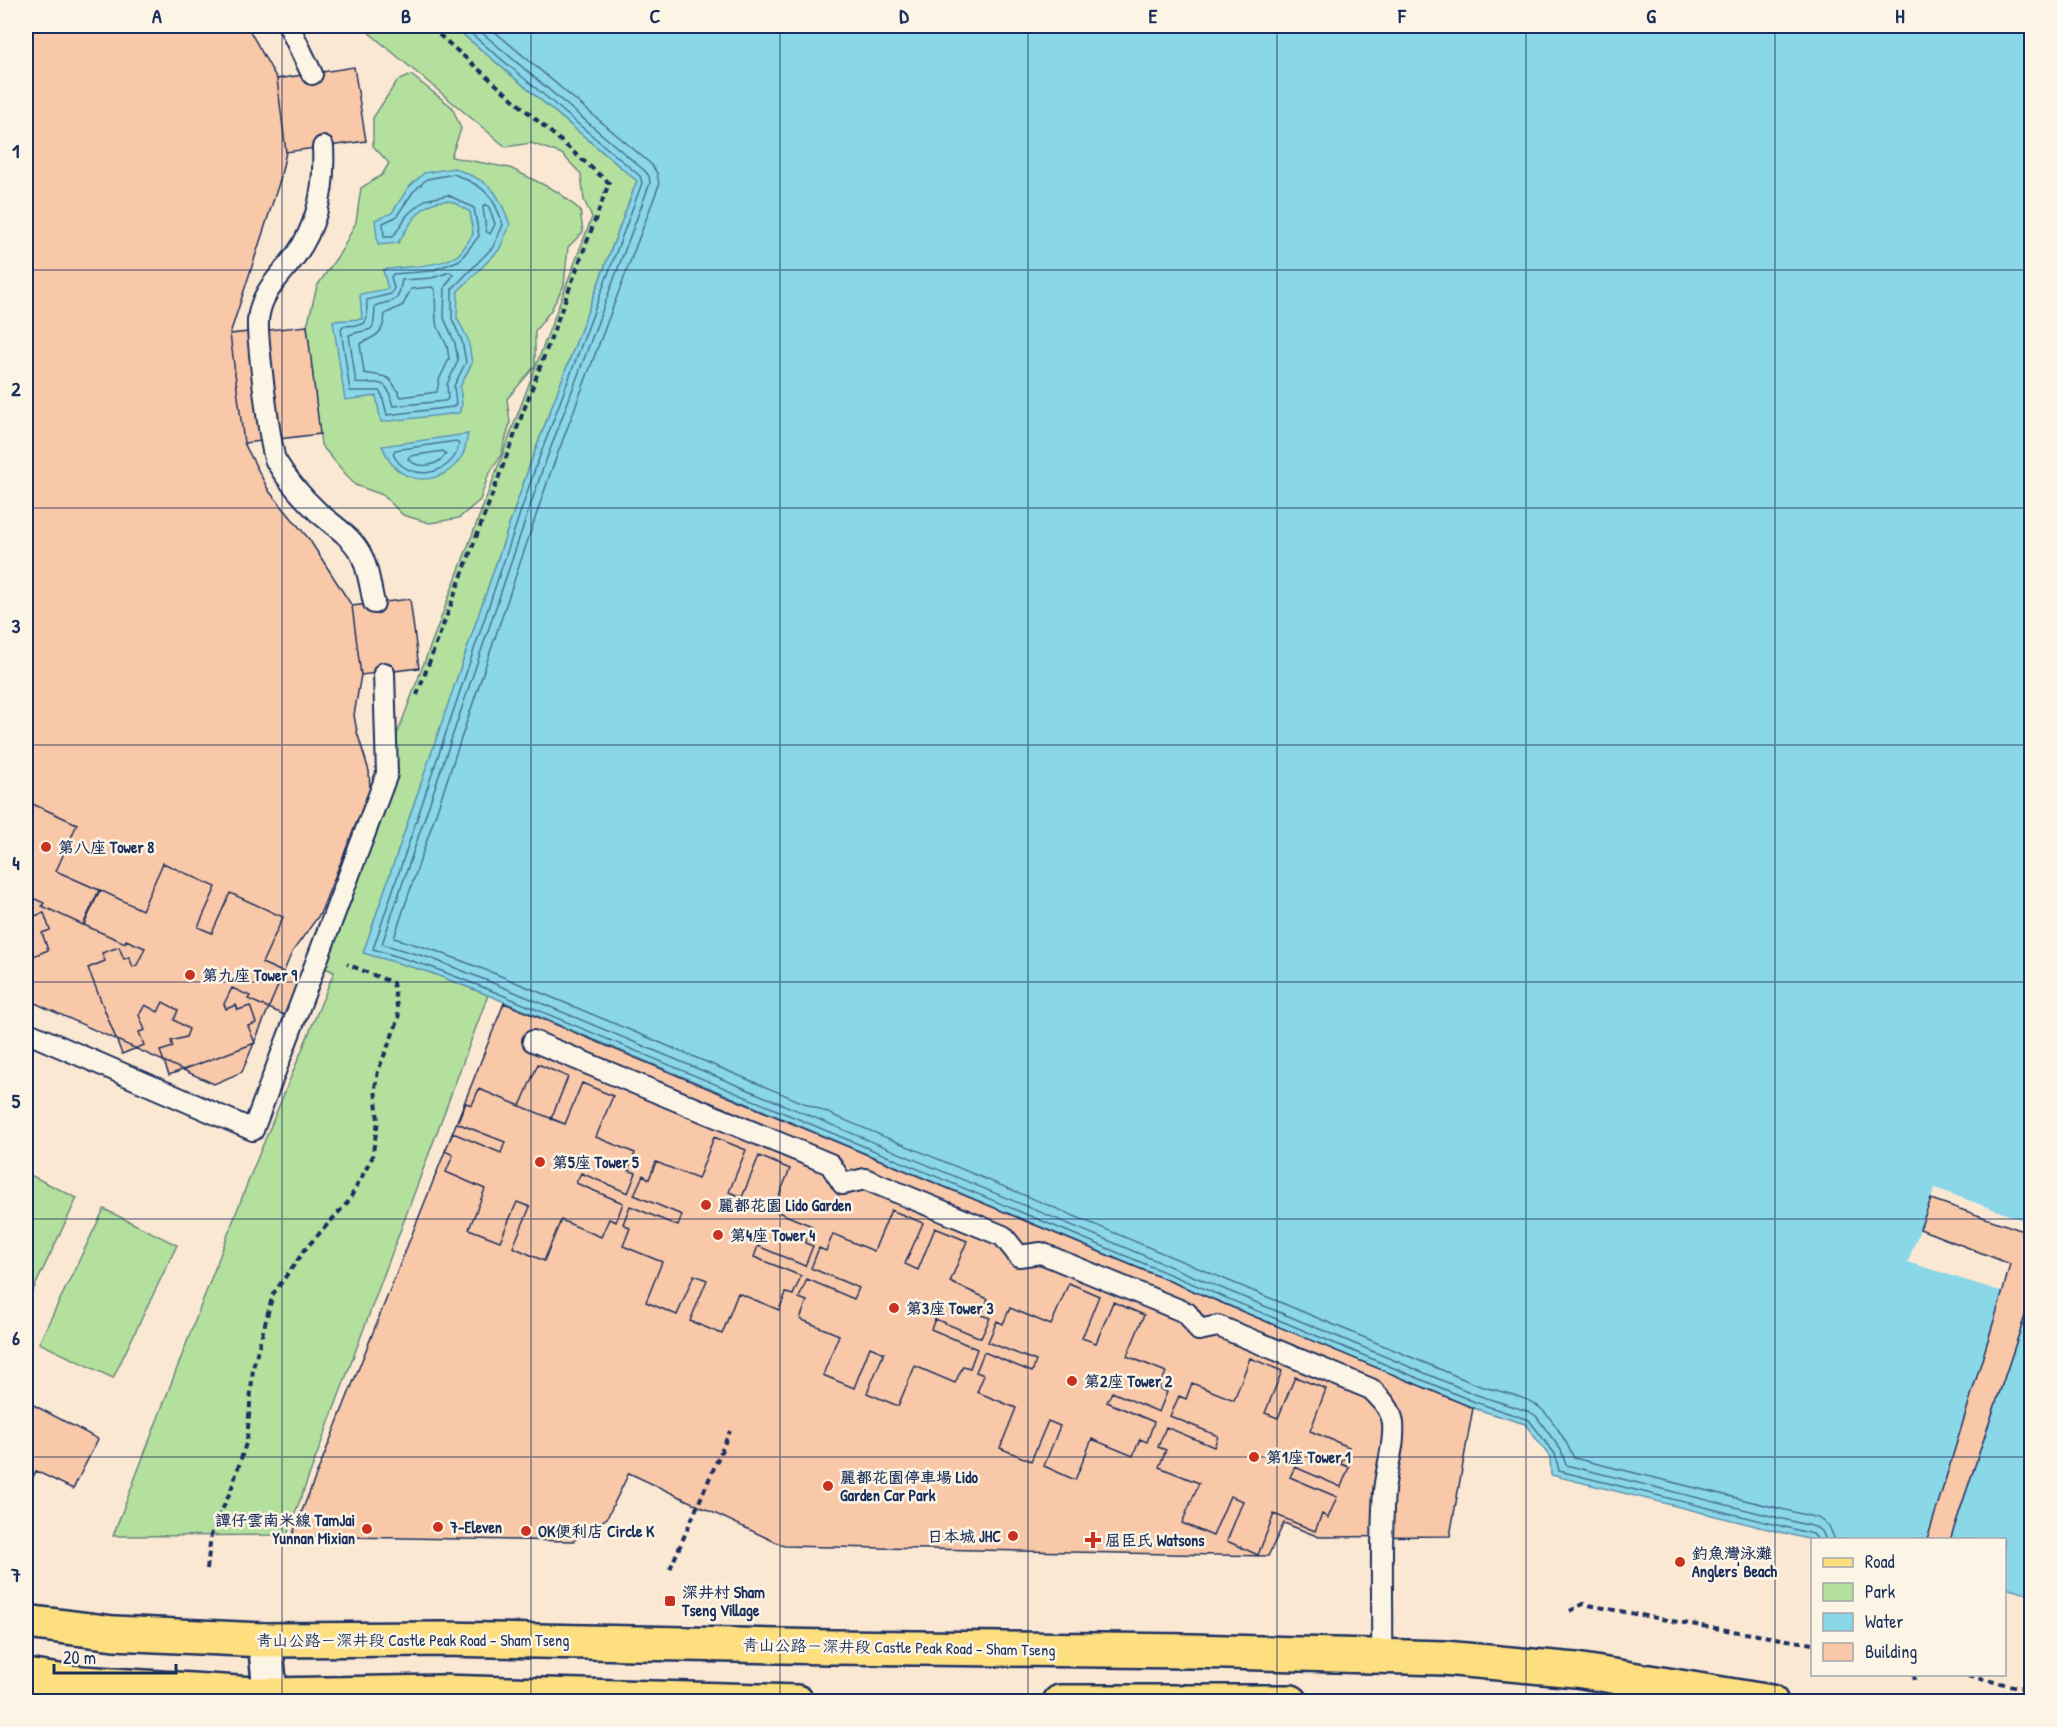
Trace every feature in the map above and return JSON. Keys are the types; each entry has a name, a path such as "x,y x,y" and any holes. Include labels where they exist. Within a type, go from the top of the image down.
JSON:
{"main road":[{"name":"青山公路－深井段 Castle Peak Road – Sham Tseng","path":"26,1622 114,1633 265,1640 443,1639 1192,1651 1444,1658 1576,1670 1771,1701"},
{"path":"26,1676 66,1682 271,1698 441,1692 655,1700 797,1701"},
{"path":"1060,1701 1272,1701"}],"street":[{"path":"265,1640 271,1698"}],"lane":[{"path":"289,26 312,74"},
{"path":"323,147 324,173 310,233 295,256 273,281 263,298 258,320 259,342 274,458 299,493 360,552 374,603"},
{"path":"26,1032 253,1130 387,774 384,673"},
{"path":"533,1041 830,1164 843,1185 865,1179 1003,1236 1019,1256 1041,1253 1187,1313 1199,1330 1218,1326 1371,1389 1388,1407 1393,1421 1393,1448 1384,1488 1383,1508 1382,1657"}],"path":[{"path":"417,696 609,183 429,26"},
{"path":"207,1569 211,1534 231,1490 247,1440 253,1368 273,1294 307,1247 348,1202 372,1158 378,1120 375,1088 378,1071 399,1018 393,983 320,952"},
{"path":"670,1569 730,1431"},
{"path":"1570,1611 1583,1604 1672,1622 1811,1644"},
{"path":"1914,1676 1915,1682"},
{"path":"1967,1676 2031,1690"}],"green space":[{"path":"361,26 453,26 637,181 529,467 364,953 429,972 488,995 287,1535 113,1536 251,1174 334,972 308,960 384,769 592,217 584,200 581,174 562,154 531,143 506,147"},
{"path":"411,75 452,107 461,129 451,157 510,168 558,192 580,210 583,232 568,247 564,285 551,310 535,331 535,366 507,399 510,423 501,455 488,476 480,500 459,518 430,523 403,515 383,495 355,485 321,445 307,326 317,286 342,250 356,222 361,188 382,175 389,163 373,146 373,118 397,81"},
{"path":"26,1173 77,1198 26,1305"},
{"path":"104,1209 177,1245 113,1378 39,1343"}],"water":[{"path":"453,26 2031,26 2031,1595 2006,1588 2006,1538 1811,1540 1551,1475 1550,1457 1525,1424 1473,1408 488,995 429,972 363,953 529,467 637,181"},
{"path":"454,168 491,188 501,202 510,225 499,250 458,291 457,318 468,339 472,363 460,387 462,404 459,413 381,422 376,396 345,400 333,321 362,319 360,294 388,289 383,270 443,261 463,250 473,234 470,212 454,202 439,201 424,208 412,221 398,243 378,245 375,220 392,213 408,188 424,173"},
{"path":"468,434 463,454 455,465 447,472 428,479 418,479 399,471 390,461 382,446"}],"pier":[{"path":"1935,1188 2031,1223 2032,1305 2028,1304 1950,1538 1927,1538 2003,1292 1908,1262"}],"building":[{"path":"26,26 247,26 277,79 286,152 280,180 230,334 244,443 269,491 309,539 352,606 361,675 354,715 369,771 370,789 320,914 292,952 242,1072 214,1084 26,999"},
{"path":"354,67 366,141 286,152 277,79"},
{"path":"307,326 320,434 244,443 230,334"},
{"path":"410,599 419,668 361,675 352,606"},
{"name":"第八座 Tower 8","path":"26,801 77,824 56,871 99,890 83,925 42,906 44,903 26,895"},
{"name":"第九座 Tower 9","path":"163,863 216,887 198,927 212,933 230,893 283,917 262,963 305,982 289,1017 248,999 250,996 232,988 224,1004 226,1009 236,1005 238,1010 250,1006 256,1023 248,1026 255,1043 169,1075 160,1051 173,1047 171,1041 186,1037 189,1029 174,1020 178,1010 163,1002 158,1012 145,1005 139,1015 145,1030 139,1032 144,1045 122,1054 88,968 105,961 102,953 119,947 124,959 129,957 133,967 137,965 145,948 126,940 125,943 84,925 100,890 142,910"},
{"path":"30,912 31,917 44,913 50,930 42,933 48,950 26,959 26,914"},
{"name":"麗都花園 Lido Garden","path":"504,1003 1473,1408 1450,1536 1319,1537 1284,1523 1268,1556 784,1546 629,1473 607,1518 573,1541 292,1536"},
{"name":"第5座 Tower 5","path":"538,1064 568,1077 551,1119 565,1124 582,1083 613,1096 596,1137 635,1153 628,1170 636,1173 628,1193 581,1173 576,1183 623,1203 616,1222 609,1219 601,1237 561,1220 544,1261 513,1247 530,1207 517,1202 500,1241 469,1229 485,1189 446,1172 453,1155 445,1151 453,1133 501,1153 505,1142 457,1123 466,1103 472,1105 479,1089 520,1106"},
{"name":"第5座 Tower 5","path":"582,1083 613,1096 596,1137 635,1153 628,1170 636,1173 628,1193 581,1173 576,1183 623,1203 616,1222 609,1219 601,1237 561,1220 544,1261 513,1247 530,1207 517,1202 500,1241 469,1229 485,1189 446,1172 453,1155 445,1151 453,1133 501,1153 505,1142 457,1123 466,1103 472,1105 479,1089 565,1124"},
{"name":"第4座 Tower 4","path":"714,1137 746,1150 729,1192 742,1197 759,1156 790,1169 773,1210 812,1226 805,1243 813,1246 805,1266 758,1246 754,1257 801,1276 793,1295 786,1293 779,1310 738,1293 722,1334 690,1321 707,1280 694,1275 677,1315 646,1302 662,1262 623,1246 630,1228 623,1224 630,1206 678,1226 682,1215 634,1195 643,1175 649,1179 656,1162 698,1179"},
{"path":"1931,1199 2032,1234 2032,1290 2029,1304 1951,1538 1928,1538 2010,1264 1920,1229"},
{"name":"第3座 Tower 3","path":"891,1210 923,1223 905,1264 918,1270 935,1228 967,1241 950,1282 988,1299 981,1315 990,1318 981,1338 935,1319 931,1329 977,1349 970,1368 963,1366 955,1383 915,1366 898,1406 867,1393 884,1353 870,1347 854,1388 823,1375 839,1335 800,1319 807,1301 799,1298 807,1279 854,1299 859,1288 811,1268 819,1248 826,1251 833,1234 874,1251"},
{"name":"第2座 Tower 2","path":"1069,1283 1099,1296 1082,1338 1096,1343 1113,1302 1144,1315 1127,1356 1166,1372 1159,1388 1167,1392 1159,1412 1112,1392 1107,1402 1154,1422 1147,1442 1140,1439 1133,1456 1092,1439 1075,1480 1044,1466 1060,1426 1048,1421 1031,1461 1000,1448 1016,1408 977,1392 984,1375 976,1372 984,1352 1032,1372 1036,1361 988,1342 997,1321 1003,1324 1010,1308 1051,1325"},
{"name":"第1座 Tower 1","path":"1250,1358 1282,1371 1265,1413 1278,1418 1295,1377 1326,1389 1310,1431 1349,1447 1341,1464 1349,1467 1341,1487 1295,1467 1290,1477 1337,1497 1328,1518 1322,1514 1315,1531 1274,1514 1258,1555 1227,1541 1243,1501 1230,1496 1213,1536 1182,1523 1199,1483 1159,1467 1166,1450 1158,1447 1166,1427 1214,1447 1218,1436 1170,1416 1179,1396 1186,1399 1192,1383 1234,1400"},
{"path":"26,1401 98,1439 73,1489 36,1471 26,1492"}],"place":[{"name":"第八座 Tower 8","path":"46,847"},
{"name":"第九座 Tower 9","path":"190,975"},
{"name":"第5座 Tower 5","path":"540,1162"},
{"name":"麗都花園 Lido Garden","path":"706,1205"},
{"name":"第4座 Tower 4","path":"718,1235"},
{"name":"第3座 Tower 3","path":"894,1308"},
{"name":"第2座 Tower 2","path":"1072,1381"},
{"name":"第1座 Tower 1","path":"1254,1457"},
{"name":"麗都花園停車場 Lido Garden Car Park","path":"828,1486"},
{"name":"7-Eleven","path":"438,1527"},
{"name":"譚仔雲南米線 TamJai Yunnan Mixian","path":"367,1529"},
{"name":"OK便利店 Circle K","path":"526,1531"},
{"name":"日本城 JHC","path":"1013,1536"},
{"name":"屈臣氏 Watsons","path":"1093,1540"},
{"name":"釣魚灣泳灘 Anglers' Beach","path":"1680,1562"},
{"name":"深井村 Sham Tseng Village","path":"670,1601"}]}
